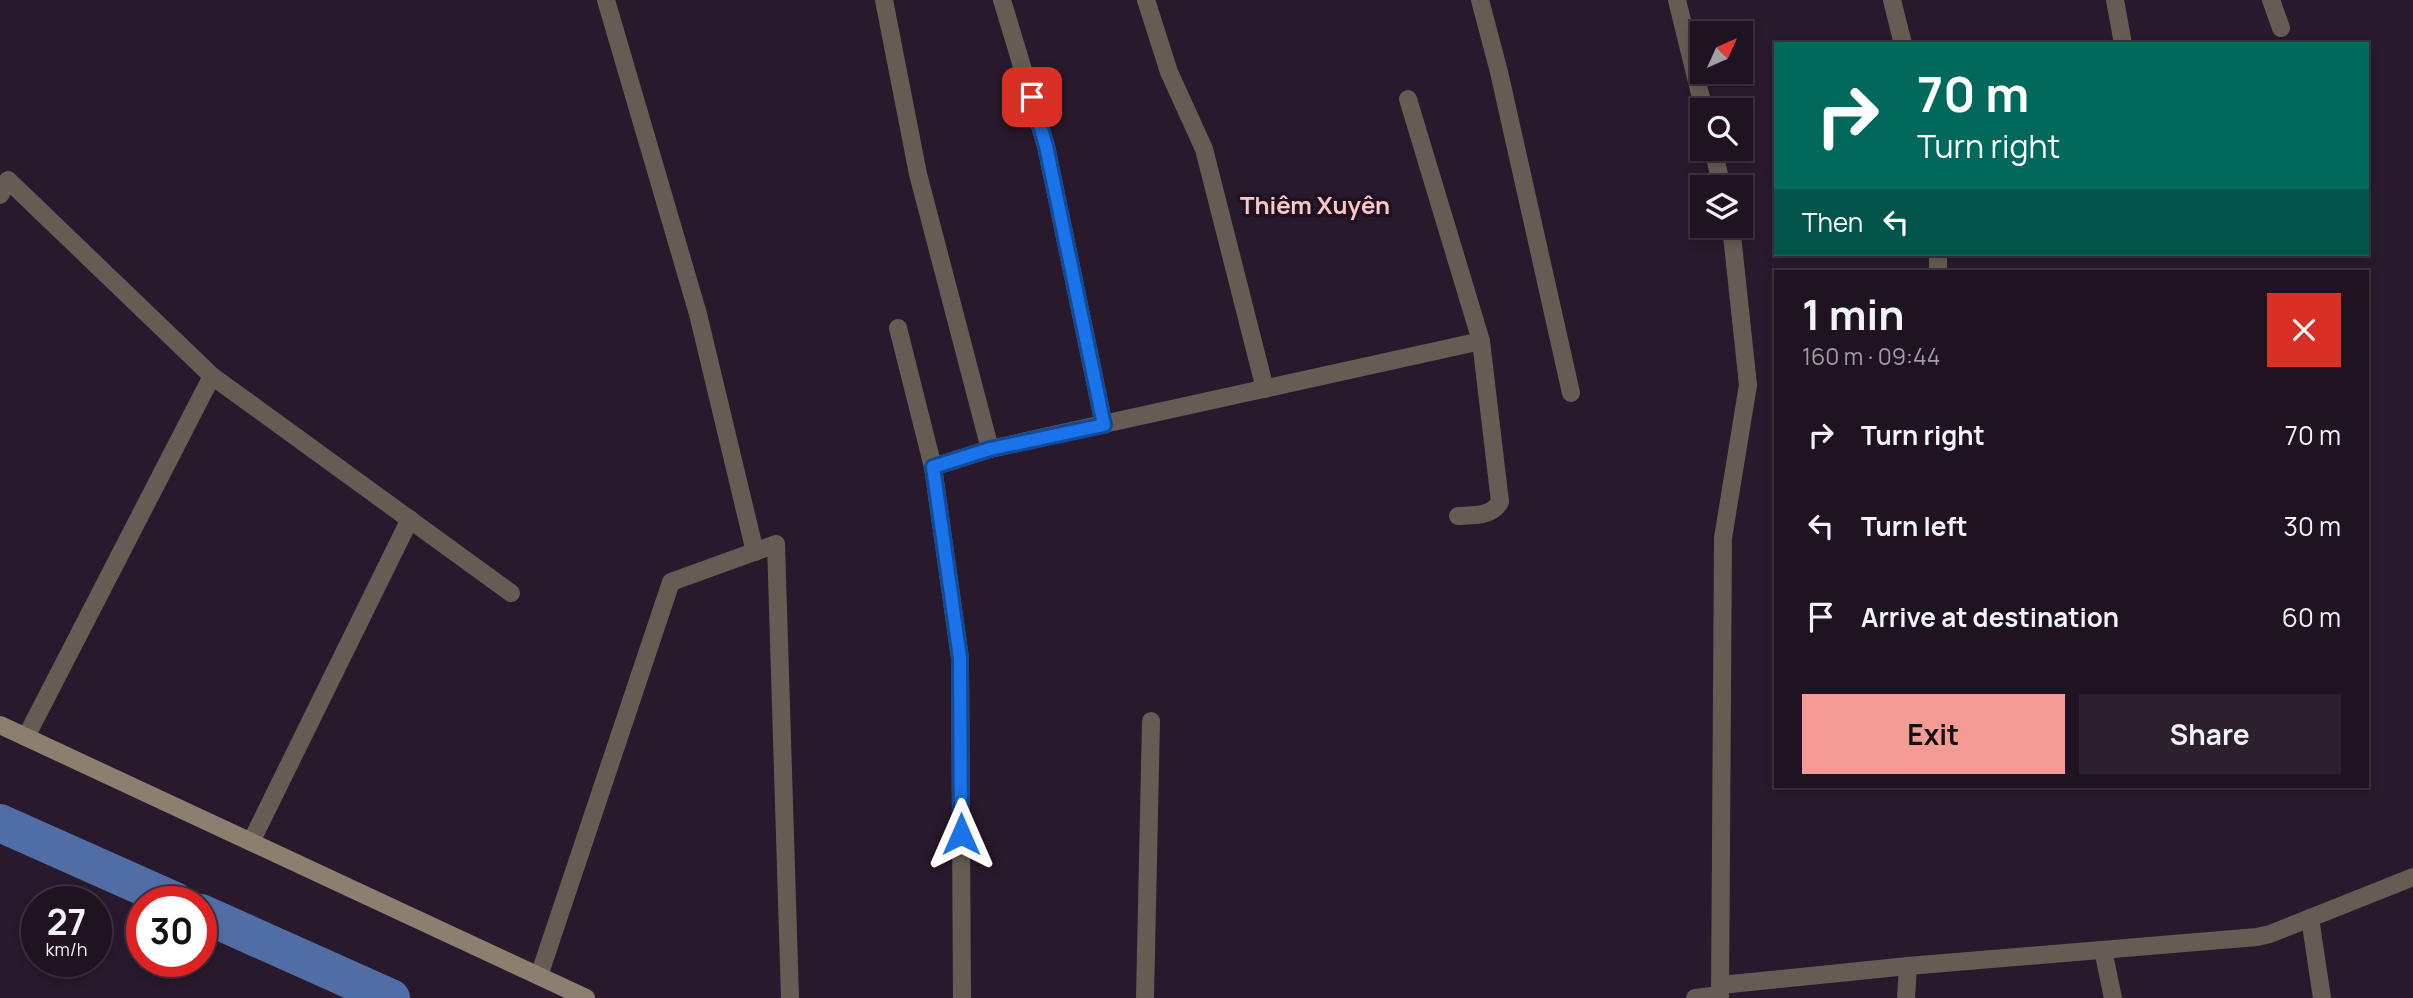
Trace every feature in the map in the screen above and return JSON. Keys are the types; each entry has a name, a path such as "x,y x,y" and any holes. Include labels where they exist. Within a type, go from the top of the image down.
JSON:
{"street":[{"path":"606,0 698,314 755,552"},
{"path":"884,0 918,174 990,449"},
{"path":"1002,0 1046,146 1104,425"},
{"path":"1146,0 1169,72 1204,149 1265,389"},
{"path":"1480,0 1499,72 1570,393"},
{"path":"1677,0 1701,98"},
{"path":"1892,0 1902,42"},
{"path":"2115,0 2123,42"},
{"path":"2271,0 2280,28"},
{"path":"1408,99 1481,341 1500,502 1496,509 1489,513 1458,516"},
{"path":"0,195 8,180 212,376 511,593"},
{"path":"1720,993 1723,538 1748,385 1732,238"},
{"path":"898,328 933,467 960,658 962,998"},
{"path":"933,467 990,449 1481,341"},
{"path":"26,737 212,376"},
{"path":"250,842 410,519"},
{"path":"539,976 671,582 776,544 790,998"},
{"path":"1145,998 1152,722"},
{"path":"0,725 586,998"},
{"path":"1695,998 1908,966 2257,937 2413,877"},
{"path":"2310,918 2322,998"},
{"path":"2103,950 2113,998"},
{"path":"1906,998 1908,966"}],"waterway":[{"path":"0,823 141,886"},
{"path":"217,920 391,998"}],"district":[{"name":"Thiêm Xuyên","path":"1315,206"}],"route":[{"path":"961,834 960,658 933,467 990,449 1104,425 1046,146 1032,97"}]}
